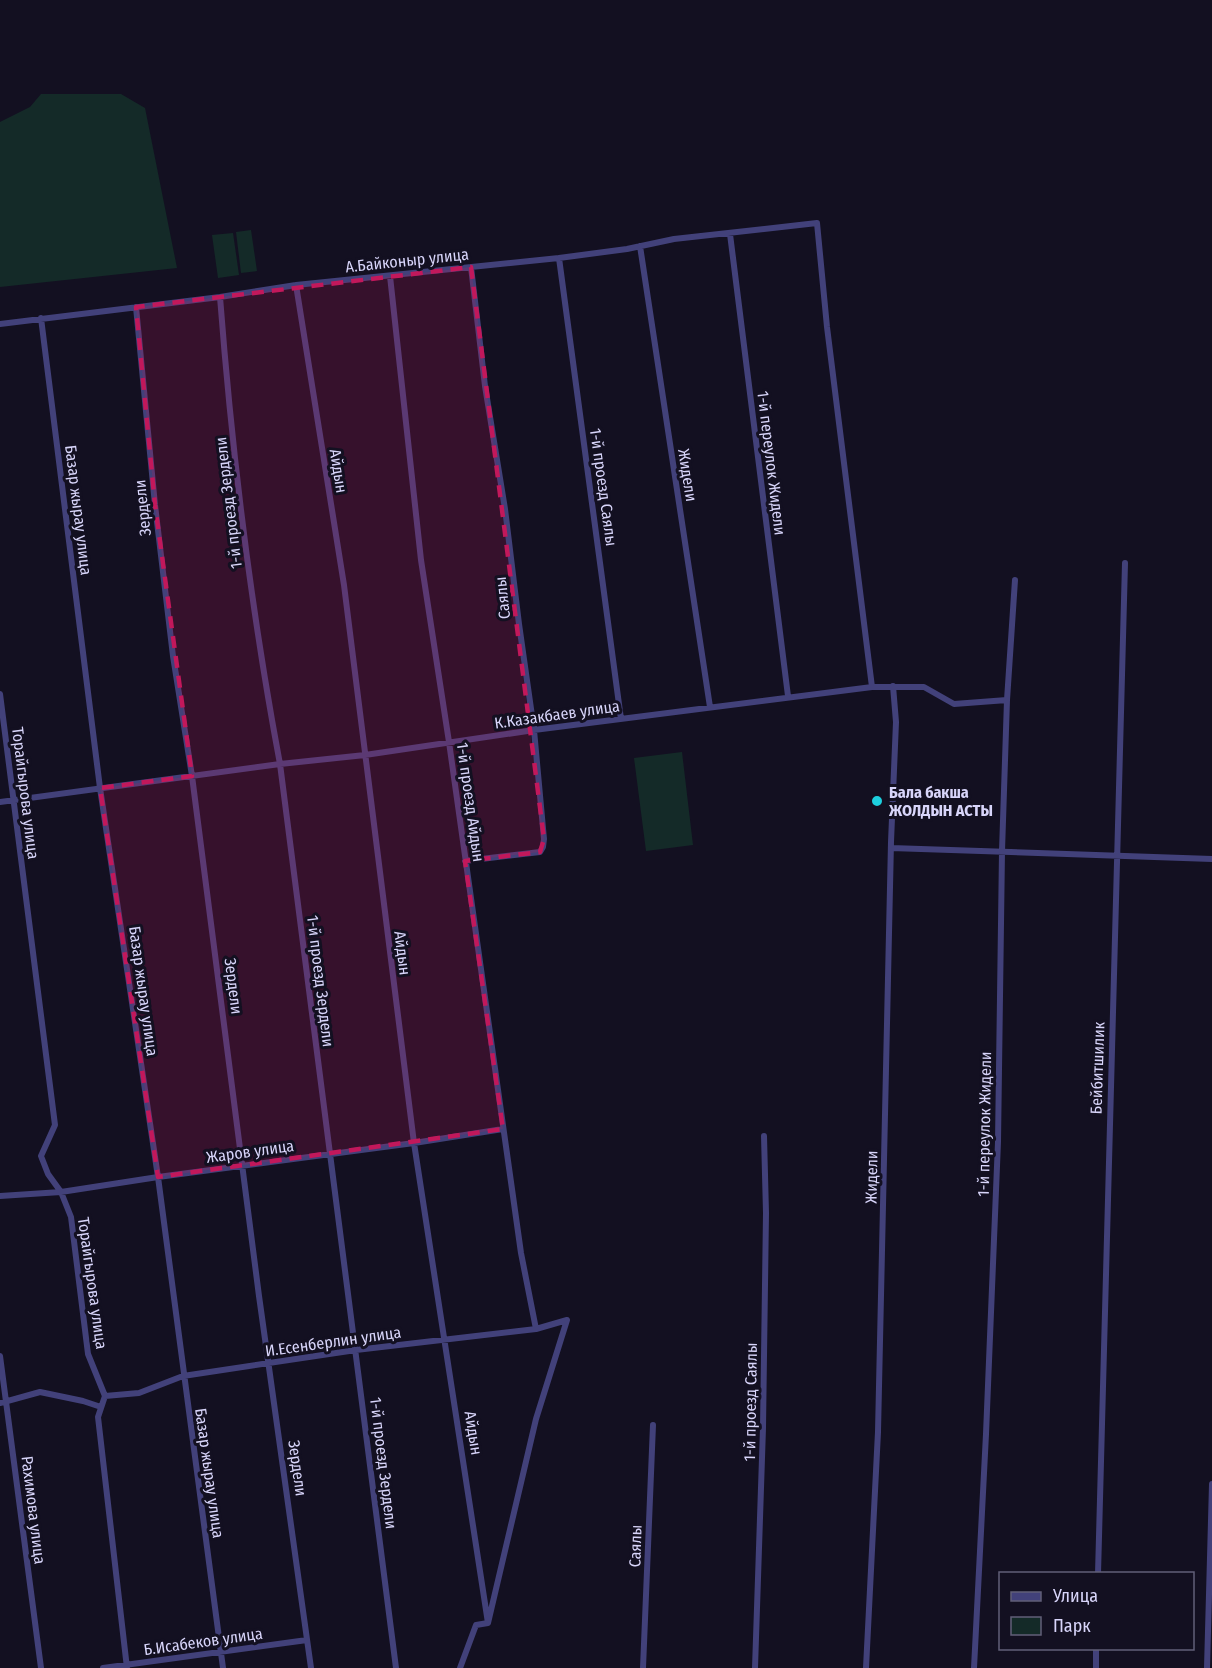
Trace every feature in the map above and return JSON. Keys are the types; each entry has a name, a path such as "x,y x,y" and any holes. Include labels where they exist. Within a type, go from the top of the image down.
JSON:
{"street":[{"name":"А.Байконыр улица","path":"0,324 220,297 296,285 559,258 674,239 817,223 827,327 872,687"},
{"name":"1-й переулок Жидели","path":"730,234 788,696"},
{"name":"Жидели","path":"640,246 710,707"},
{"name":"1-й проезд Саялы","path":"559,258 621,719"},
{"name":"Саялы","path":"465,861 540,852 543,847 534,730 506,509 485,386 471,267"},
{"name":"1-й проезд Айдын","path":"390,276 421,560 521,1253 536,1329"},
{"name":"Айдын","path":"296,285 344,585 414,1143 489,1623"},
{"name":"1-й проезд Зердели","path":"220,297 242,517 269,705 280,764 396,1668"},
{"name":"Зердели","path":"136,307 155,505 174,656 311,1668"},
{"name":"Базар жырау улица","path":"41,318 100,788 158,1177 223,1668"},
{"name":"Бейбитшилик","path":"1098,1572 1125,563"},
{"name":"1-й переулок Жидели","path":"974,1668 998,1142 1002,851 1007,700 1015,580"},
{"name":"Жидели","path":"866,1668 878,1432 891,848 896,722 893,686"},
{"name":"К.Казакбаев улица","path":"0,802 280,764 365,755 788,696 872,687 924,687 954,704 1007,700"},
{"name":"Торайгырова улица","path":"0,694 55,1125 41,1156 48,1174 61,1192 71,1217 88,1354 105,1396"},
{"path":"891,848 1212,859"},
{"name":"Жаров улица","path":"0,1196 61,1192 503,1129"},
{"name":"1-й проезд Саялы","path":"755,1668 763,1428 766,1224 764,1136"},
{"name":"И.Есенберлин улица","path":"105,1396 138,1393 183,1376 356,1350 536,1329 567,1320 536,1419 489,1623"},
{"name":"Рахимова улица","path":"0,1356 3,1402 41,1668"},
{"path":"3,1402 40,1392 101,1407"},
{"path":"105,1396 98,1417 127,1667"},
{"name":"Саялы","path":"643,1668 653,1425"},
{"path":"1207,1668 1212,1484"},
{"path":"460,1668 476,1625 489,1623"},
{"name":"Б.Исабеков улица","path":"103,1668 127,1667 307,1640"},
{"path":"1096,1650 1096,1668"}],"highlighted area":[{"path":"471,267 544,839 540,852 465,861 503,1129 158,1177 100,788 192,776 155,505 136,307"}],"green space":[{"path":"41,94 121,94 145,108 177,268 0,287 0,122 30,107"},
{"path":"251,230 257,271 241,273 236,232"},
{"path":"233,233 239,275 218,278 212,235"},
{"path":"682,752 693,845 646,851 634,758"}],"place":[{"name":"Бала бакша ЖОЛДЫН АСТЫ","path":"877,801"}]}
